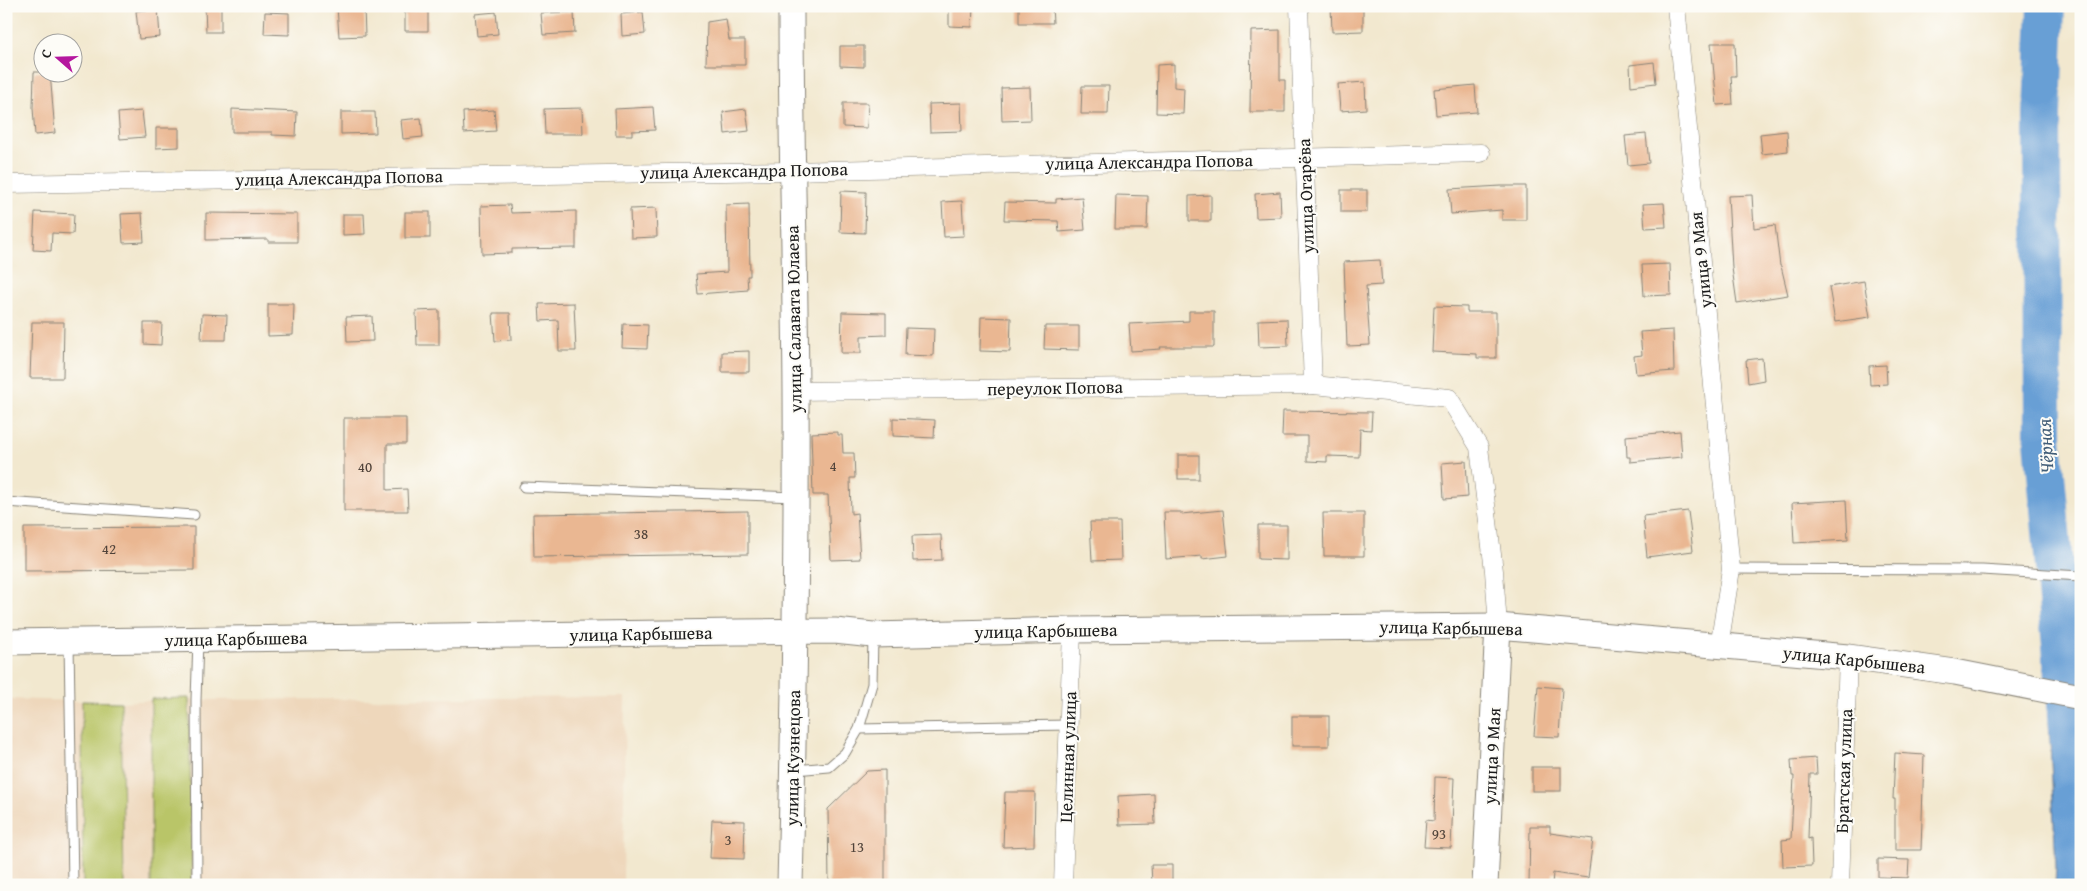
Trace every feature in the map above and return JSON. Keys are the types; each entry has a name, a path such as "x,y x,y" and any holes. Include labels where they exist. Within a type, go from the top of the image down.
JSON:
{"main road":[{"name":"улица Салавата Юлаева","path":"791,6 796,391 795,632"},
{"name":"улица Карбышева","path":"6,642 69,643 198,639 795,632 835,632 873,635 1072,630 1498,626 1848,657 1955,672 2081,697"},
{"name":"улица 9 Мая","path":"1485,885 1498,626"},
{"name":"улица Кузнецова","path":"790,885 795,632"}],"street":[{"name":"улица Огарёва","path":"1299,6 1313,385"},
{"name":"улица 9 Мая","path":"1676,6 1731,569 1719,647"},
{"name":"улица Александра Попова","path":"6,184 792,171 1481,153"},
{"name":"переулок Попова","path":"796,391 1313,385 1449,398 1479,447 1494,571 1498,626"},
{"name":"Целинная улица","path":"1063,885 1072,630"},
{"name":"Братская улица","path":"1840,885 1848,657"}],"lane":[{"path":"524,487 796,497"},
{"path":"6,502 194,515"},
{"path":"1731,569 1982,570 2081,576"},
{"path":"793,770 829,767 845,754 859,729 872,684 873,635"},
{"path":"197,885 196,700 198,639"},
{"path":"69,643 72,885"},
{"path":"859,729 1069,725"}],"shaded area":[{"path":"625,697 623,885 6,885 6,699 121,702 189,698 196,700"}],"green space":[{"path":"189,698 192,885 151,885 151,699"},
{"path":"82,701 121,702 124,885 83,885"}],"water":[{"path":"2049,720 2081,724 2081,885 2055,885 2056,866"}],"building":[{"path":"337,6 364,6 365,36 339,37"},
{"path":"949,6 973,6 972,27 949,26"},
{"path":"1019,6 1052,6 1053,23 1019,23"},
{"path":"1331,6 1363,6 1363,31 1332,32"},
{"path":"205,8 221,8 221,32 206,32"},
{"path":"158,9 160,37 139,39 136,11"},
{"path":"428,10 428,31 405,31 405,11"},
{"path":"265,12 289,13 289,35 264,34"},
{"path":"496,12 498,34 477,36 475,14"},
{"path":"574,12 575,33 543,35 541,13"},
{"path":"643,12 645,34 622,36 621,14"},
{"path":"726,19 729,40 745,40 745,65 706,65 707,22"},
{"path":"1280,30 1280,80 1285,80 1285,112 1250,112 1251,31"},
{"path":"1711,43 1735,43 1736,76 1731,76 1733,104 1717,105"},
{"path":"840,46 864,46 864,67 840,66"},
{"path":"1654,62 1656,83 1631,86 1630,65"},
{"path":"1174,64 1174,87 1184,88 1183,114 1156,113 1157,65"},
{"path":"34,82 51,82 55,133 35,135"},
{"path":"1365,82 1366,109 1340,111 1338,84"},
{"path":"1475,85 1477,112 1436,115 1434,89"},
{"path":"1082,86 1109,86 1108,114 1081,114"},
{"path":"1030,87 1031,120 1002,121 1001,88"},
{"path":"843,103 868,103 867,128 843,127"},
{"path":"961,103 962,131 930,132 929,104"},
{"path":"653,107 655,130 632,131 632,135 616,135 615,109"},
{"path":"582,108 583,134 545,134 544,109"},
{"path":"232,109 297,112 296,136 272,135 272,132 232,132"},
{"path":"746,109 749,131 725,134 723,112"},
{"path":"494,110 496,131 464,133 463,112"},
{"path":"142,111 145,137 120,139 118,113"},
{"path":"341,112 375,112 376,133 341,134"},
{"path":"421,118 423,137 403,139 401,120"},
{"path":"156,128 179,128 179,147 156,148"},
{"path":"1787,131 1788,151 1762,154 1760,134"},
{"path":"1646,134 1649,163 1628,165 1625,136"},
{"path":"1526,186 1526,220 1502,220 1502,210 1451,214 1449,189"},
{"path":"1341,190 1367,190 1367,212 1341,212"},
{"path":"841,191 866,192 865,233 840,232"},
{"path":"1280,192 1281,217 1256,218 1255,194"},
{"path":"1116,195 1148,196 1147,229 1115,229"},
{"path":"1211,195 1211,221 1189,221 1189,196"},
{"path":"1752,195 1754,228 1775,225 1780,266 1788,295 1737,303 1732,268 1728,196"},
{"path":"1082,197 1085,230 1059,232 1058,221 1004,220 1005,202 1056,203 1056,199"},
{"path":"962,201 964,236 944,237 942,202"},
{"path":"1664,203 1666,227 1645,228 1643,204"},
{"path":"749,204 750,276 747,276 748,290 698,294 696,274 727,272 726,205"},
{"path":"510,205 511,213 576,211 576,248 512,249 512,253 482,254 481,206"},
{"path":"656,208 657,237 631,238 630,209"},
{"path":"35,212 74,214 73,234 52,233 51,251 33,250"},
{"path":"405,212 430,212 430,238 405,238"},
{"path":"142,213 144,242 123,243 121,214"},
{"path":"206,213 297,214 297,242 268,242 268,239 206,240"},
{"path":"343,214 364,214 365,234 343,235"},
{"path":"1380,260 1382,285 1366,286 1370,345 1347,346 1344,262"},
{"path":"1670,264 1671,295 1644,296 1642,265"},
{"path":"1864,281 1870,317 1835,322 1829,287"},
{"path":"574,303 576,351 559,351 558,320 540,321 539,304"},
{"path":"268,304 294,304 293,335 268,336"},
{"path":"1434,306 1467,307 1467,312 1496,312 1496,358 1477,358 1477,354 1432,352"},
{"path":"439,310 439,345 417,345 416,311"},
{"path":"1189,311 1214,311 1214,347 1160,347 1161,349 1131,351 1129,324 1189,321"},
{"path":"842,312 886,313 886,335 861,336 861,353 841,353"},
{"path":"493,313 510,313 511,340 495,341"},
{"path":"202,314 227,315 226,340 201,340"},
{"path":"372,316 373,341 347,342 346,317"},
{"path":"981,317 1011,318 1010,352 980,351"},
{"path":"1287,319 1288,346 1259,347 1258,320"},
{"path":"32,322 64,322 63,378 30,378"},
{"path":"144,323 162,323 161,345 144,344"},
{"path":"623,324 648,325 647,349 622,348"},
{"path":"1045,326 1079,326 1079,350 1044,349"},
{"path":"906,328 934,329 933,356 905,355"},
{"path":"1673,330 1674,371 1636,374 1634,356 1642,355 1640,332"},
{"path":"749,351 749,372 722,372 722,352"},
{"path":"1762,358 1764,380 1748,383 1746,360"},
{"path":"1886,365 1887,384 1870,385 1869,366"},
{"path":"1283,411 1372,412 1371,430 1360,429 1359,457 1327,456 1327,462 1307,461 1307,436 1282,436"},
{"path":"344,418 406,418 406,444 387,444 387,490 407,489 408,511 344,511"},
{"path":"893,418 935,420 934,438 893,436"},
{"path":"1680,431 1682,457 1630,462 1630,457 1627,457 1626,436"},
{"path":"838,432 838,435 842,435 843,453 854,453 855,478 850,478 851,514 857,513 860,559 831,560 828,495 813,495 811,433"},
{"path":"1178,455 1199,455 1199,479 1178,479"},
{"path":"1466,461 1468,497 1444,499 1442,463"},
{"path":"1846,500 1848,540 1794,543 1792,503"},
{"path":"1223,510 1228,556 1202,559 1202,556 1166,559 1164,512 1181,512 1181,514"},
{"path":"748,511 748,554 534,557 533,514"},
{"path":"1688,511 1693,551 1647,557 1643,516"},
{"path":"1323,513 1364,513 1364,556 1324,556"},
{"path":"1090,522 1120,522 1121,560 1092,561"},
{"path":"1258,525 1287,525 1287,560 1258,559"},
{"path":"194,527 194,570 24,571 24,528"},
{"path":"941,535 942,560 913,561 912,536"},
{"path":"1538,686 1562,688 1559,737 1534,736"},
{"path":"1292,716 1329,716 1329,746 1292,746"},
{"path":"1895,753 1924,755 1921,850 1895,850 1895,799 1893,799"},
{"path":"1816,758 1817,774 1810,774 1808,839 1811,838 1812,866 1783,867 1782,840 1791,839 1794,776 1792,776 1791,760"},
{"path":"1532,767 1561,767 1561,791 1532,791"},
{"path":"885,770 885,885 829,885 828,809 867,771"},
{"path":"1435,777 1454,778 1451,848 1424,847 1426,820 1434,821"},
{"path":"1005,792 1035,792 1034,846 1003,847"},
{"path":"1154,794 1155,824 1119,825 1118,796"},
{"path":"712,820 745,821 744,859 710,858"},
{"path":"1530,826 1550,826 1550,833 1593,839 1588,878 1553,873 1552,885 1529,885"},
{"path":"1878,859 1909,860 1908,878 1878,877"},
{"path":"1151,865 1172,865 1172,883 1152,883"}],"waterway":[{"name":"Чёрная","path":"2046,6 2042,114 2043,439 2072,773"}]}
